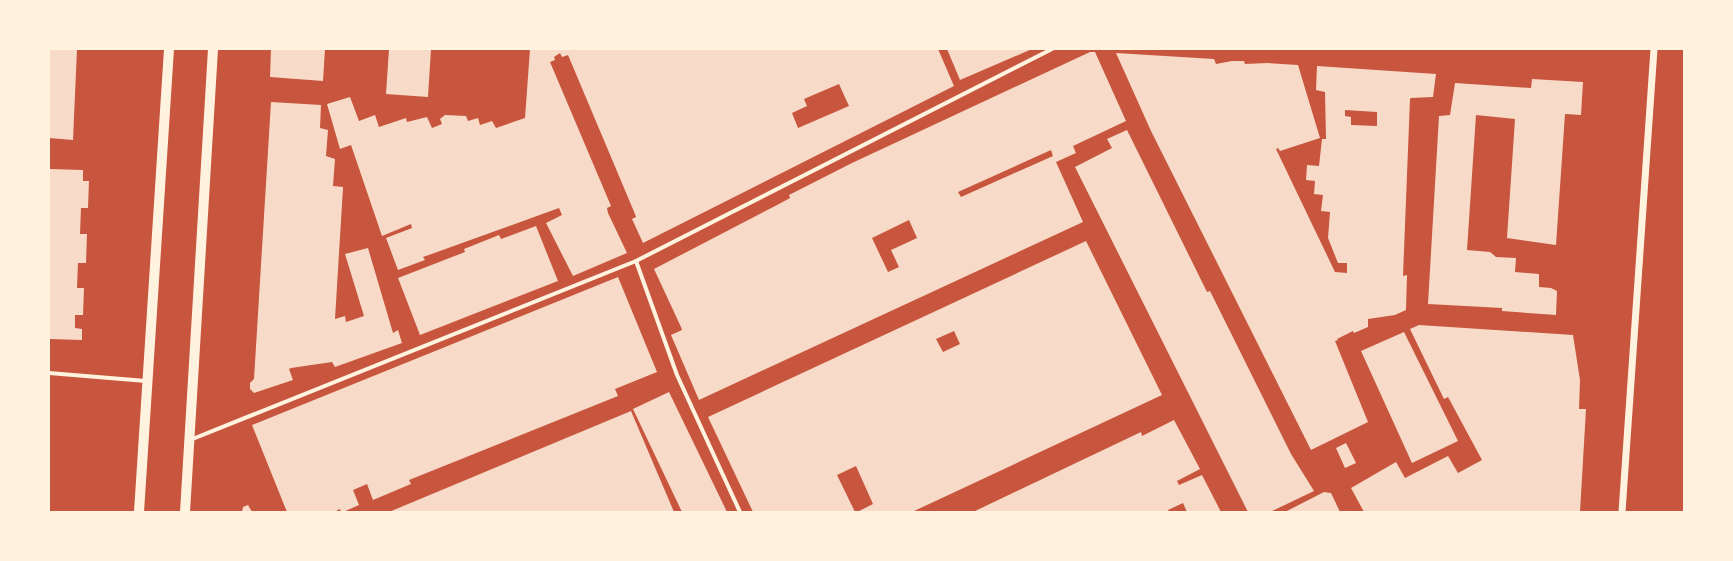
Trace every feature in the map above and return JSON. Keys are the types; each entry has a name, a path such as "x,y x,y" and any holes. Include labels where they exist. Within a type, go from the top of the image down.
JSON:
{"main road":[{"path":"139,512 169,49"},
{"path":"185,512 213,49"}],"street":[{"path":"189,441 636,262 1052,49"},
{"path":"1622,512 1654,49"},
{"path":"636,262 677,375 740,512"},
{"path":"49,373 147,381"}],"building":[{"path":"49,49 77,49 73,140 49,138"},
{"path":"271,49 325,49 323,81 270,77"},
{"path":"389,49 431,49 428,97 386,94"},
{"path":"530,49 938,49 954,86 643,243 632,219 636,217 635,214 568,55 562,57 560,53 554,57 555,60 550,62 611,206 607,208 608,213 627,253 573,276 546,223 562,215 559,208 423,257 425,260 398,270 386,238 412,228 411,224 382,236 351,145 340,149 327,104 350,97 359,121 375,115 379,127 406,118 407,122 427,117 432,128 442,124 440,119 445,115 466,116 468,121 478,118 480,125 492,121 496,128 525,118","holes":["839,84 849,106 798,128 792,113 807,106 804,99"]},
{"path":"947,49 1032,49 960,80"},
{"path":"1090,52 1095,52 1126,121 1073,146 1076,153 1056,162 1083,222 699,400 671,335 682,330 681,327 654,269 779,204 790,198 789,195 852,163","holes":["1051,150 1053,156 961,197 958,192","909,220 917,238 891,250 899,267 888,272 872,238"]},
{"path":"1116,53 1214,59 1216,64 1232,61 1244,61 1245,64 1268,63 1298,65 1320,138 1280,151 1278,148 1276,149 1335,272 1347,273 1347,263 1338,263 1328,238 1330,212 1321,211 1323,195 1314,194 1315,181 1306,180 1307,165 1319,166 1322,139 1326,139 1325,92 1316,90 1317,66 1436,74 1433,97 1410,99 1403,276 1407,275 1406,310 1395,315 1368,319 1368,327 1354,333 1353,331 1335,341 1368,422 1311,450 1151,131","holes":["1345,110 1377,112 1377,126 1351,125 1351,117 1345,116"]},
{"path":"1532,79 1583,82 1581,115 1565,114 1556,245 1507,238 1515,119 1476,115 1467,250 1490,252 1496,257 1516,258 1515,272 1539,274 1539,287 1551,288 1557,291 1556,315 1502,311 1502,308 1428,304 1439,116 1450,115 1455,83 1531,88"},
{"path":"271,102 321,105 320,128 328,130 326,156 335,159 333,186 343,187 335,319 345,316 346,322 364,316 345,254 368,248 393,333 398,330 402,343 335,367 332,362 291,368 289,369 293,380 254,393 250,389 250,383 254,379"},
{"path":"1127,130 1207,292 1210,291 1291,454 1314,491 1270,512 1248,512 1075,167 1112,148 1107,139"},
{"path":"49,169 83,170 83,181 89,181 88,208 81,208 80,234 87,234 86,263 78,263 77,288 84,288 83,315 75,315 75,328 82,329 82,340 49,339"},
{"path":"536,226 558,281 420,335 398,278 465,252 464,249 499,235 501,239"},
{"path":"1086,241 1162,395 912,512 857,512 873,504 856,466 837,475 855,512 753,512 708,417","holes":["954,331 960,344 943,352 936,339"]},
{"path":"618,277 657,372 615,389 618,396 409,480 411,484 373,500 367,484 353,490 359,505 343,512 341,512 340,509 334,512 287,512 252,425"},
{"path":"1419,325 1573,335 1580,380 1579,409 1586,409 1580,512 1364,512 1351,488 1396,462 1405,478 1448,456 1458,473 1482,460 1448,397 1444,399 1410,329"},
{"path":"1404,332 1458,441 1412,463 1361,351"},
{"path":"669,392 727,512 682,512 633,409"},
{"path":"631,411 674,512 389,512"},
{"path":"1174,420 1200,469 1177,481 1179,485 1202,475 1221,512 1187,512 1183,503 1168,510 1169,512 973,512 1141,432 1142,436"},
{"path":"1346,443 1356,463 1345,468 1336,448"},
{"path":"1324,492 1331,493 1340,512 1285,512"},
{"path":"248,505 252,512 242,512 243,507"}]}
